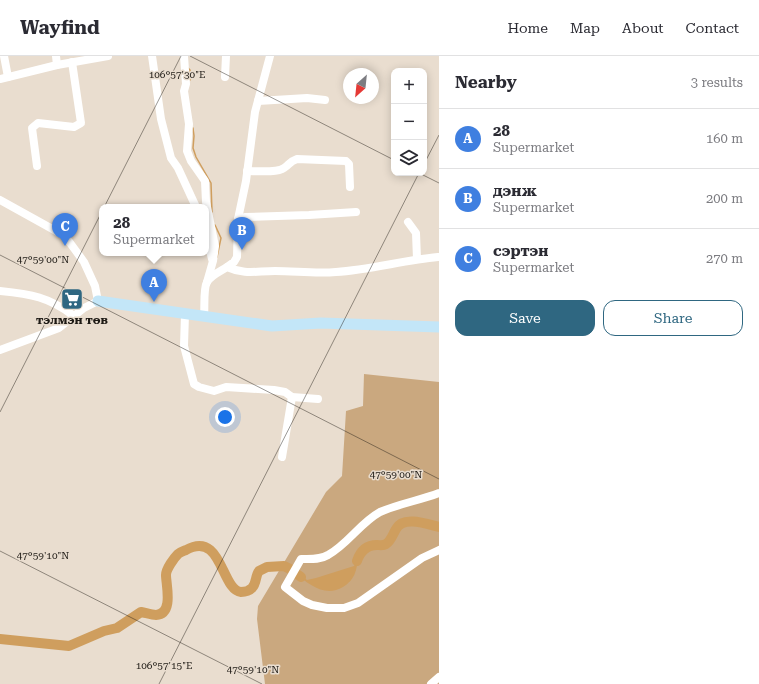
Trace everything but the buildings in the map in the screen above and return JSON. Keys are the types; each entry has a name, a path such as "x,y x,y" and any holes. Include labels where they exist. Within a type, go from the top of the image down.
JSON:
{"main road":[{"path":"98,301 272,326 321,323 439,327"}],"street":[{"path":"4,56 4,78 57,65 108,56"},
{"path":"56,56 57,65"},
{"path":"152,56 161,119 171,158 178,168 195,204"},
{"path":"184,56 186,84 184,91 189,124 187,151 191,161 205,181 206,204"},
{"path":"225,77 226,56"},
{"path":"206,283 210,278 234,262 237,257 238,219 242,205 255,112 268,65 269,56"},
{"path":"37,166 32,128 38,123 74,126 81,123 72,62"},
{"path":"258,101 307,98 326,100"},
{"path":"247,171 283,169 291,161 297,159 346,161 349,164 350,187"},
{"path":"0,200 65,236 84,262 95,286 98,301 84,308 59,328 0,350"},
{"path":"238,219 245,216 308,215 356,212"},
{"path":"204,316 205,289 213,261 215,246 209,217"},
{"path":"408,222 416,233 417,259"},
{"path":"209,246 213,261"},
{"path":"227,267 246,273 276,271 336,272 365,269 417,259 438,257"},
{"path":"0,291 25,293 51,301 74,316"},
{"path":"185,314 184,346 194,384 199,387 214,390 226,387 274,390 285,392 292,396 318,399"},
{"path":"282,457 292,396"},
{"path":"439,493 382,512 368,519 341,545 328,555 316,559 301,560 285,587 303,601 312,605 327,608 344,608 358,603 422,558 439,550"},
{"path":"431,684 439,677"}],"shaded area":[{"path":"364,374 439,382 439,684 265,684 257,619 258,606 326,492 342,476 346,411 363,406"},
{"path":"363,549 364,550 359,558 353,577 347,584 336,590 330,591 318,588 306,582 296,574 297,572 307,580 354,566"}],"waterway":[{"path":"188,68 190,70 190,80"},
{"path":"193,128 193,148 196,157 211,183 212,212"},
{"path":"215,225 221,238 217,257"},
{"path":"357,561 362,552 370,546 384,545 388,543 399,525 404,522 410,521 439,527"},
{"path":"0,639 69,646 104,631 117,628 141,612 154,615 162,613 167,605 168,592 166,573 169,567 179,553 198,546 207,548 214,554 229,582 234,589 241,592 250,590 255,584 259,571 267,567 284,566 301,577"}],"place":[{"name":"сэртэн","path":"65,246"},
{"name":"дэнж","path":"242,250"},
{"name":"тэлмэн төв","path":"72,299"},
{"name":"28","path":"154,302"}]}
